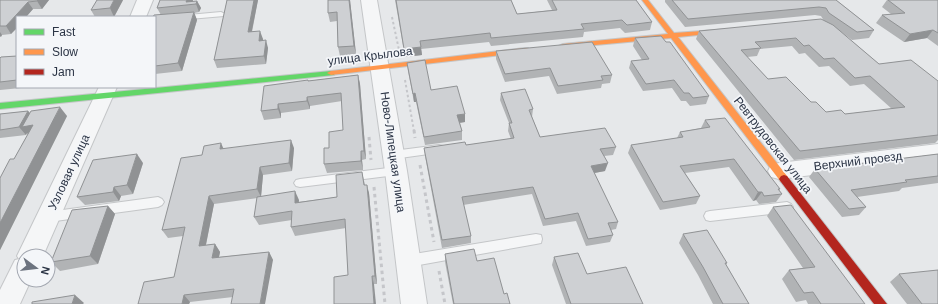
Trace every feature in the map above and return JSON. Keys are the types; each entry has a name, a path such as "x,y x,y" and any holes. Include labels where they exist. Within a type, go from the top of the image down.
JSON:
{"street":[{"path":"138,16 145,0"},
{"name":"Ново-Липецкая улица","path":"369,0 414,304"},
{"name":"Ревтрудовская улица","path":"645,0 881,304"},
{"path":"556,47 735,30"},
{"name":"улица Крылова","path":"156,87 380,68 470,55 532,49"},
{"name":"улица Крылова","path":"0,106 107,91 143,88"},
{"name":"Узловая улица","path":"34,248 107,91"},
{"name":"Верхний проезд","path":"779,171 938,152"},
{"path":"7,304 16,285"}],"lane":[{"path":"156,20 221,14"},
{"path":"300,183 373,174 394,163 447,148"},
{"path":"48,217 158,202"},
{"path":"710,216 805,205"},
{"path":"408,262 536,239"}],"path":[{"path":"368,129 385,304"}],"building":[{"path":"0,0 38,0 28,2 6,26 0,26"},
{"path":"97,0 114,0 110,8 91,10"},
{"path":"160,0 187,0 186,2 197,1 196,4 157,8"},
{"path":"227,0 254,0 248,32 260,31 259,41 266,40 264,56 214,60"},
{"path":"328,0 349,0 354,46 338,47 337,12 328,13"},
{"path":"396,0 511,0 517,14 557,10 552,0 636,0 652,22 627,25 622,20 581,24 584,29 491,38 490,33 420,41 421,47 404,49"},
{"path":"672,0 836,0 874,30 857,32 829,13 826,8 819,7 688,19"},
{"path":"888,0 938,0 938,33 933,30 910,34 882,15 905,13"},
{"path":"194,12 178,63 156,66 156,16 154,15"},
{"path":"821,19 833,25 879,64 911,60 938,81 938,135 800,151 699,31","holes":["796,38 804,46 809,45 824,59 834,58 855,78 870,76 905,107 845,114 841,110 826,112 816,102 811,102 786,77 768,79 741,50 761,48 755,42"]},
{"path":"661,36 666,42 670,42 709,96 693,98 689,93 684,93 674,80 646,84 631,61 649,59 635,38"},
{"path":"592,42 612,75 601,76 603,80 558,86 550,68 505,74 496,51"},
{"path":"16,56 16,80 0,82 1,57"},
{"path":"425,60 431,90 457,86 465,114 457,115 462,131 424,137 407,63"},
{"path":"358,75 364,151 361,151 361,161 324,164 324,148 329,148 329,132 343,130 341,93 307,97 307,101 278,104 278,109 261,111 264,86"},
{"path":"525,89 533,109 529,110 540,137 605,128 616,147 600,149 608,163 591,166 618,222 608,223 613,235 588,239 578,213 545,219 533,187 462,197 471,236 442,240 424,148 465,142 466,145 514,138 509,123 512,123 501,93"},
{"path":"60,107 0,223 0,178 10,159 14,159 33,125 22,127 31,111"},
{"path":"28,111 19,127 0,130 0,114"},
{"path":"725,118 780,189 778,189 782,194 764,196 762,192 758,192 734,159 680,166 700,196 663,202 631,145 683,137 680,132 710,127 705,120"},
{"path":"291,140 289,163 260,167 257,189 209,196 199,246 215,244 212,258 269,252 260,304 231,304 234,289 184,295 182,304 138,304 144,282 174,277 185,227 162,230 181,158 202,155 204,146 221,143 220,149"},
{"path":"137,154 127,185 114,187 113,192 77,197 93,160"},
{"path":"938,154 938,176 905,180 907,182 851,190 866,207 849,209 815,169"},
{"path":"362,172 364,185 367,185 375,276 372,276 374,304 334,304 334,277 348,275 345,219 291,227 292,211 254,217 257,197 295,191 295,203 337,197 336,175"},
{"path":"791,205 865,304 821,304 813,292 804,293 789,270 815,267 773,207"},
{"path":"108,206 90,256 56,261 56,250 72,210"},
{"path":"707,230 749,304 723,304 683,234"},
{"path":"474,249 477,261 494,258 504,294 507,293 510,304 454,304 445,254"},
{"path":"578,253 587,274 626,267 643,304 571,304 554,257"},
{"path":"938,270 938,304 922,304 899,274"},
{"path":"75,295 72,304 32,304 32,302"}],"traffic: fast":[{"path":"0,106 331,73"}],"traffic: slow":[{"path":"645,0 784,179"},
{"path":"563,46 728,30"},
{"path":"331,73 525,50"}],"traffic: jam":[{"path":"784,179 881,304"}]}
